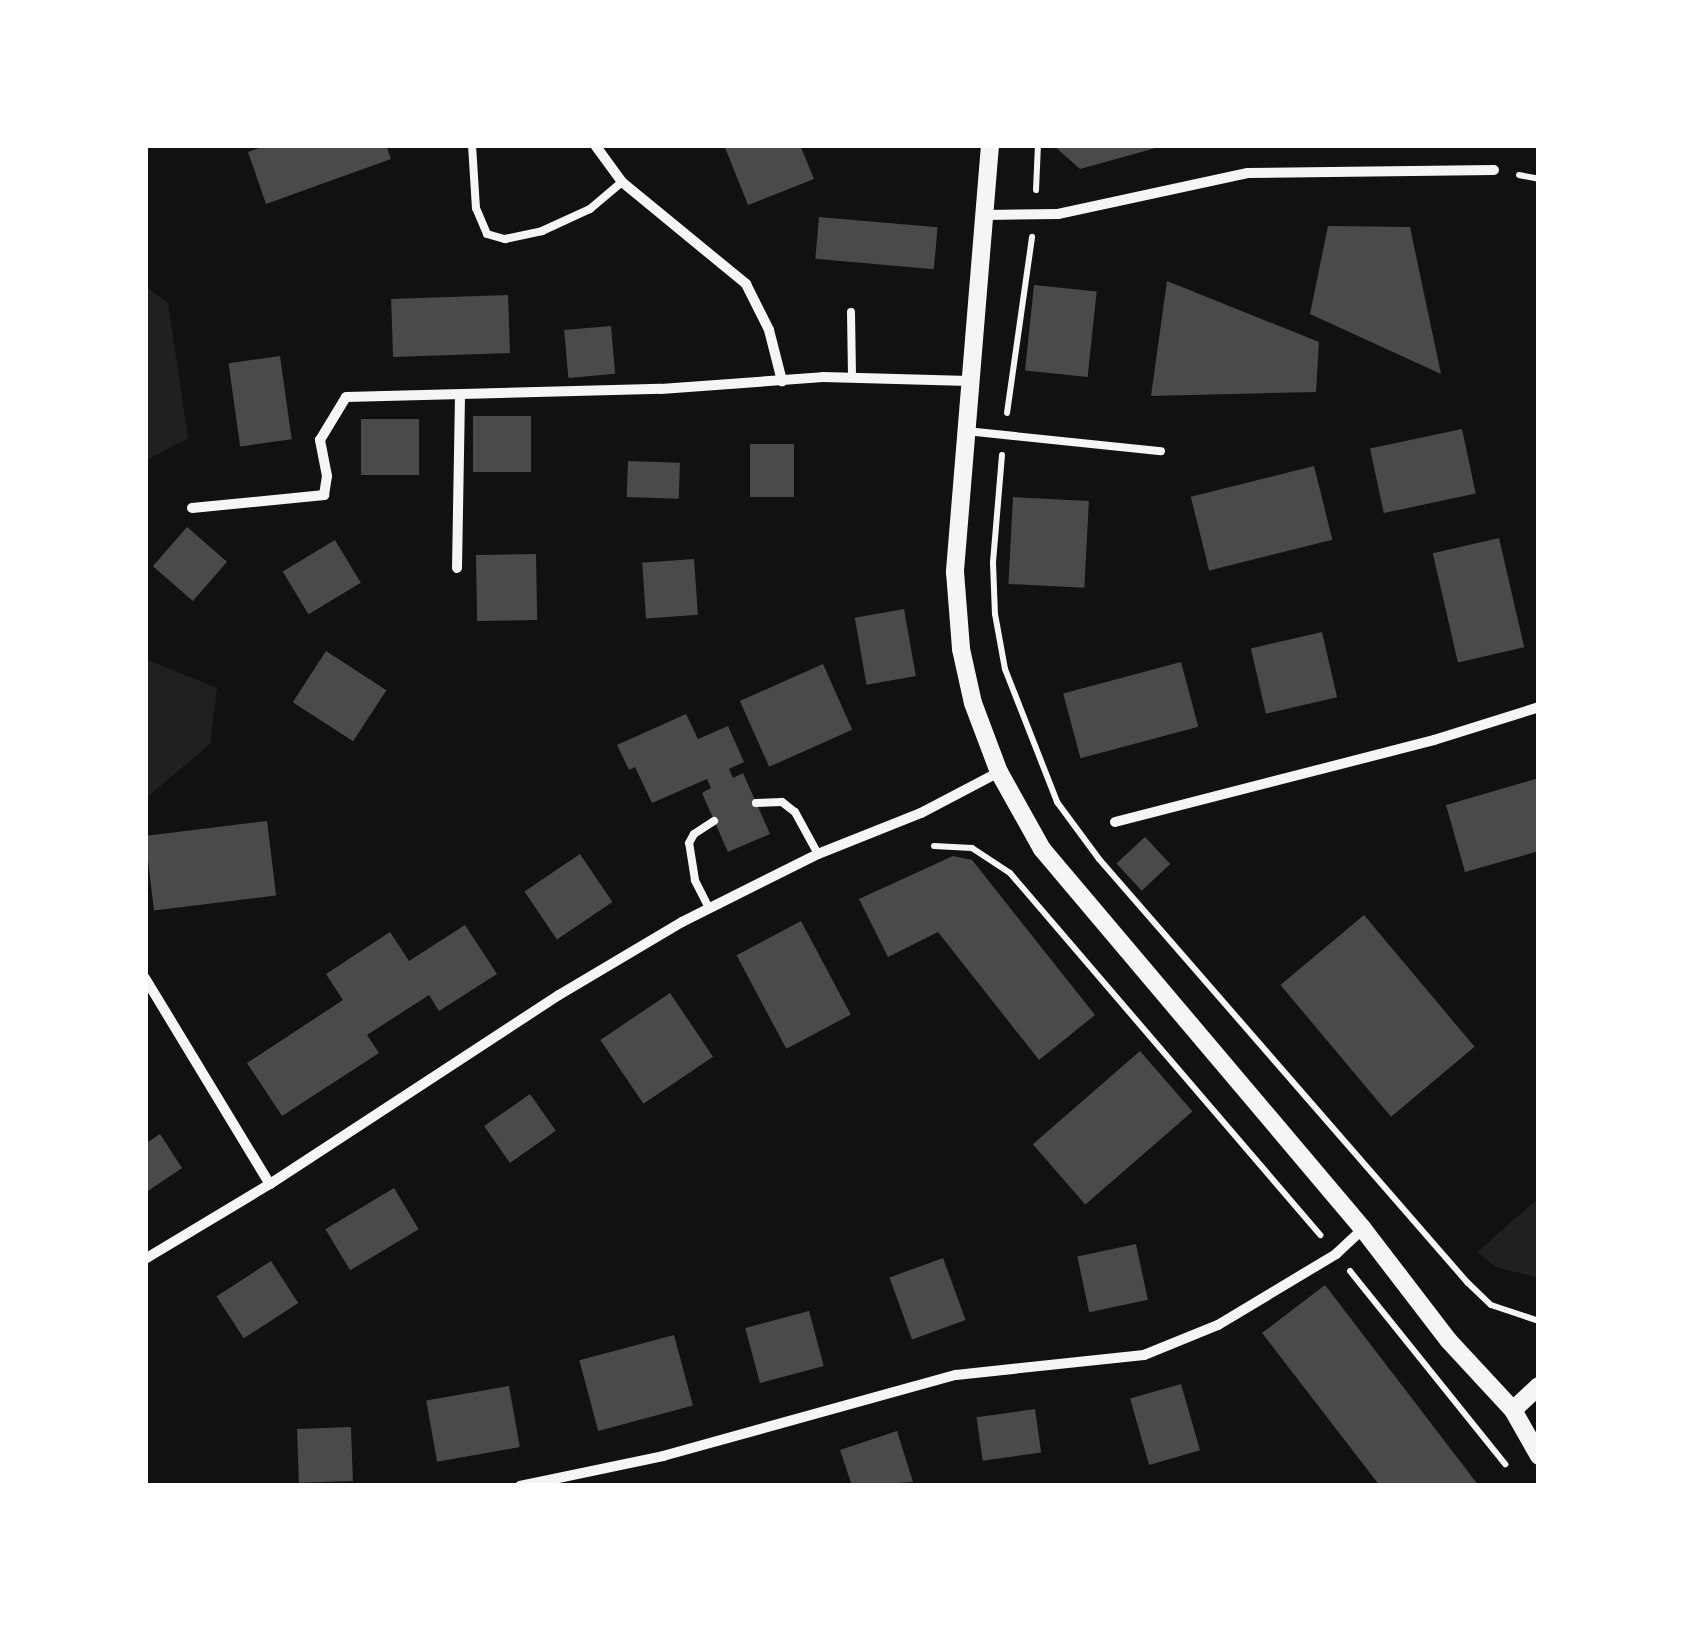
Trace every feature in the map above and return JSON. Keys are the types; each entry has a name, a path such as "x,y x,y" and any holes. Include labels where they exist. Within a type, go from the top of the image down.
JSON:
{"street":[{"path":"595,145 622,182 746,284 769,330 782,381"},
{"path":"990,145 963,430 955,572 961,650 973,702 998,772 1042,849 1363,1229 1448,1341 1513,1410 1539,1456"},
{"path":"985,216 1058,214 1248,173 1494,170"},
{"path":"192,508 324,495 327,476 320,440 346,397 460,398 852,378 969,381"},
{"path":"456,568 460,398"},
{"path":"1115,822 1434,740 1539,706"},
{"path":"145,1259 270,1184 559,995 708,908 818,854 921,812 998,772"},
{"path":"145,978 270,1184"},
{"path":"520,1486 663,1456 956,1375 1144,1355 1218,1325 1336,1254 1363,1229"},
{"path":"1513,1410 1539,1386"}],"lane":[{"path":"472,145 476,208 486,234 505,239 542,231 590,209 622,182"},
{"path":"851,312 852,378"},
{"path":"963,430 1161,451"},
{"path":"756,803 782,802 796,812 818,854"},
{"path":"708,908 694,880 689,843 714,821"}],"path":[{"path":"934,846 972,848 1010,873 1336,1254 1511,1472"}],"shaded area":[{"path":"145,286 168,303 188,438 145,461"},
{"path":"145,659 217,688 210,744 145,799"},
{"path":"1539,1198 1539,1278 1496,1267 1477,1252"}],"building":[{"path":"267,145 386,145 391,159 266,204 248,152"},
{"path":"724,145 800,145 814,179 748,205"},
{"path":"1053,145 1163,145 1163,146 1080,169"},
{"path":"819,217 938,227 934,269 815,259"},
{"path":"1328,226 1410,227 1441,374 1310,314"},
{"path":"1167,281 1319,342 1316,392 1151,396"},
{"path":"1034,285 1097,292 1088,377 1025,371"},
{"path":"508,295 510,353 393,357 391,299"},
{"path":"611,326 615,374 568,378 564,330"},
{"path":"280,356 292,439 240,446 229,363"},
{"path":"473,416 531,416 531,472 473,472"},
{"path":"361,419 419,419 419,475 361,475"},
{"path":"1462,429 1476,494 1384,513 1370,449"},
{"path":"750,444 794,444 794,497 750,497"},
{"path":"628,461 680,463 679,499 627,497"},
{"path":"1314,466 1332,540 1209,570 1191,497"},
{"path":"1013,497 1089,501 1084,588 1008,584"},
{"path":"187,527 227,562 193,601 153,566"},
{"path":"1499,538 1524,647 1458,662 1433,553"},
{"path":"335,540 361,583 308,614 283,571"},
{"path":"536,554 537,620 477,621 476,555"},
{"path":"694,559 698,615 646,618 642,563"},
{"path":"904,609 916,676 867,685 855,618"},
{"path":"1322,632 1337,697 1266,714 1251,648"},
{"path":"326,651 386,690 353,741 293,702"},
{"path":"1181,662 1198,727 1080,758 1063,694"},
{"path":"823,664 852,730 769,767 740,701"},
{"path":"686,714 698,739 728,726 744,762 729,769 733,778 743,773 770,834 728,852 702,793 711,788 707,779 652,803 635,767 629,770 617,745"},
{"path":"1539,778 1539,851 1465,872 1446,805"},
{"path":"267,821 276,895 154,910 145,836"},
{"path":"1145,837 1170,864 1142,891 1116,864"},
{"path":"580,854 612,902 557,940 524,891"},
{"path":"953,856 972,860 1095,1015 1039,1060 938,932 888,957 859,899"},
{"path":"1364,915 1475,1047 1391,1117 1281,985"},
{"path":"801,921 851,1015 786,1049 737,955"},
{"path":"465,925 497,974 439,1011 429,995 367,1035 379,1053 282,1116 247,1063 343,1000 326,974 390,932 409,961"},
{"path":"670,993 713,1057 643,1104 600,1040"},
{"path":"1140,1051 1192,1111 1085,1205 1033,1144"},
{"path":"530,1094 556,1131 510,1163 484,1126"},
{"path":"160,1134 182,1168 145,1193 145,1144"},
{"path":"394,1188 419,1229 350,1270 325,1229"},
{"path":"1136,1244 1148,1300 1089,1312 1077,1256"},
{"path":"943,1258 966,1320 912,1340 889,1277"},
{"path":"271,1261 298,1303 244,1338 216,1296"},
{"path":"1325,1285 1479,1486 1380,1486 1262,1333"},
{"path":"809,1311 824,1366 760,1383 745,1328"},
{"path":"674,1335 693,1406 598,1431 579,1360"},
{"path":"1181,1384 1200,1450 1149,1465 1130,1399"},
{"path":"509,1386 520,1447 437,1462 426,1401"},
{"path":"1035,1409 1041,1453 983,1461 977,1417"},
{"path":"351,1427 353,1481 299,1483 297,1429"},
{"path":"897,1431 913,1482 852,1486 840,1450"}]}
